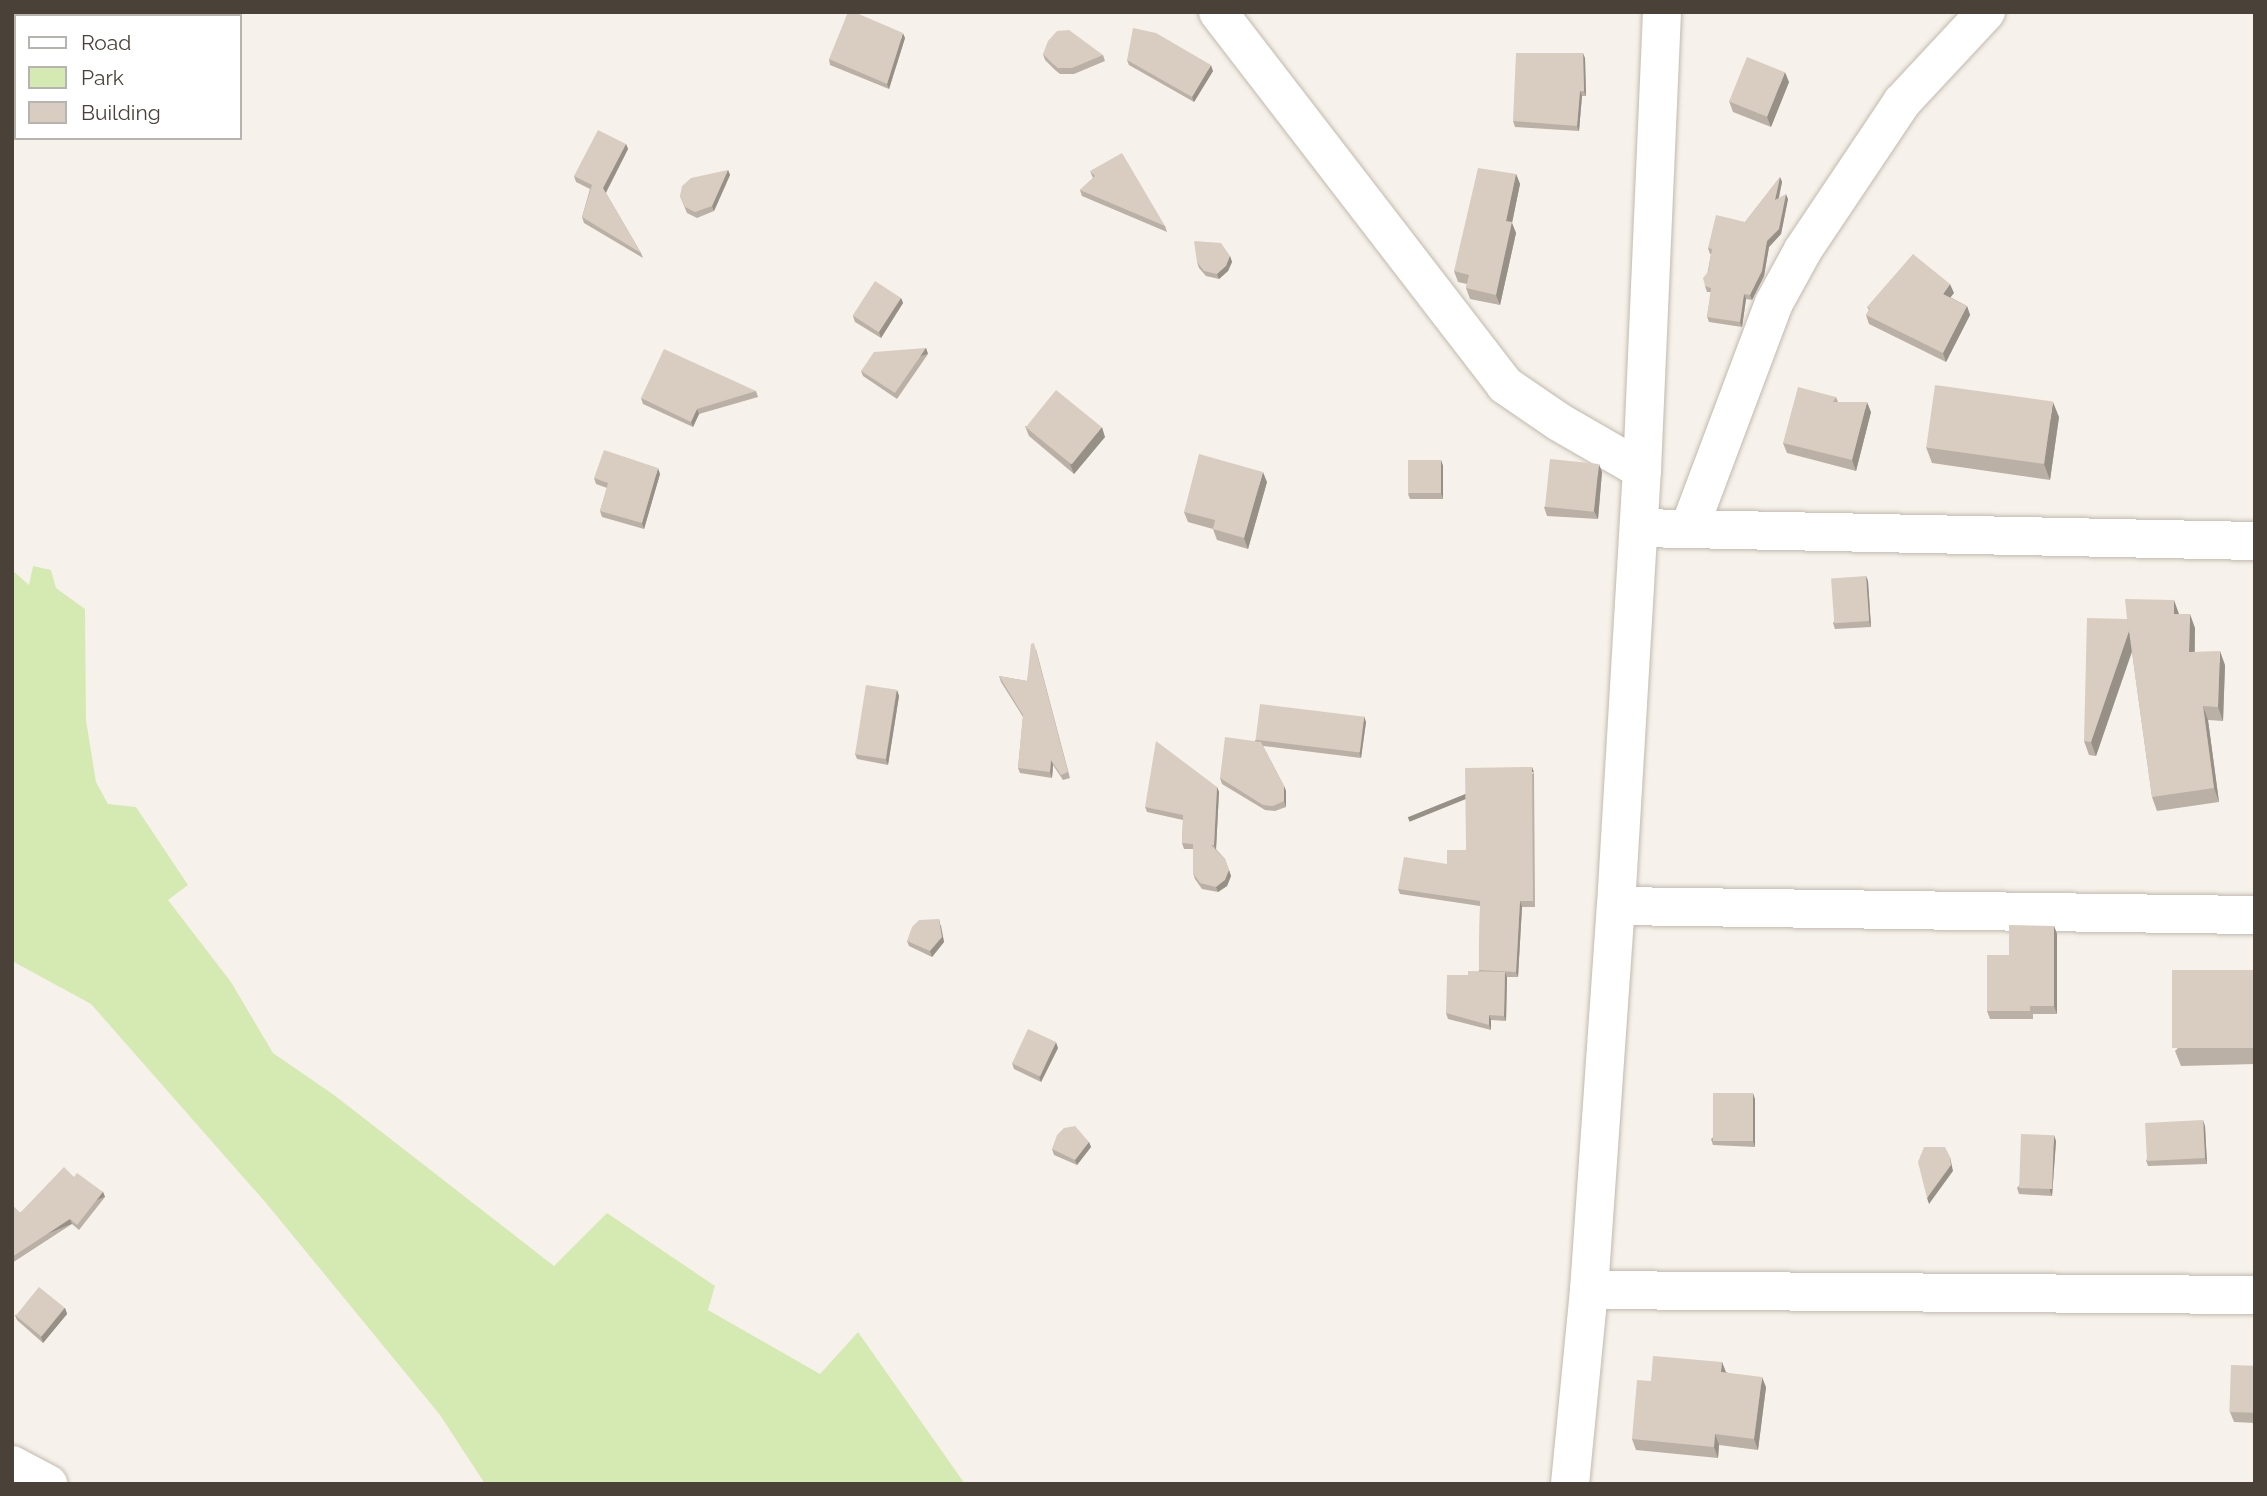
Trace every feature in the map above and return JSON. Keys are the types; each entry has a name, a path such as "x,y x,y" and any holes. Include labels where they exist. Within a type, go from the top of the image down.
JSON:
{"street":[{"path":"1218,12 1505,385 1559,422 1642,470"},
{"path":"1570,1484 1589,1290 1616,906 1642,470 1662,12"},
{"path":"1689,529 1774,303 1803,250 1902,102 1986,12"},
{"path":"1639,528 2255,541"},
{"path":"1616,906 2255,915"},
{"path":"1589,1290 2255,1295"},
{"path":"12,1465 48,1484"}],"green space":[{"path":"33,566 51,570 56,588 85,609 86,720 96,782 108,804 136,807 188,885 168,900 231,982 273,1053 334,1095 554,1266 607,1213 715,1286 708,1310 820,1374 858,1332 965,1484 485,1484 440,1415 266,1203 91,1004 12,961 12,570 29,585"}],"building":[{"path":"848,12 854,12 903,33 887,84 829,59"},
{"path":"1133,28 1156,33 1211,65 1192,97 1127,60"},
{"path":"1069,30 1103,55 1072,68 1058,68 1043,54 1048,41 1057,31"},
{"path":"1516,53 1583,53 1584,91 1580,91 1577,126 1513,121"},
{"path":"1747,57 1785,72 1767,117 1729,102"},
{"path":"598,130 626,144 603,188 641,253 582,217 592,185 574,176"},
{"path":"1122,153 1165,226 1080,190 1095,176 1090,171"},
{"path":"1478,168 1516,174 1506,221 1512,222 1496,295 1466,288 1469,275 1454,271"},
{"path":"728,170 712,206 695,212 685,207 680,196 682,186 691,178"},
{"path":"1780,177 1775,200 1786,194 1779,229 1767,241 1762,271 1750,295 1744,294 1740,322 1707,317 1711,288 1705,286 1703,278 1708,272 1712,249 1708,248 1716,215 1745,222"},
{"path":"1194,241 1221,243 1230,256 1226,266 1217,274 1204,271 1197,262"},
{"path":"1913,254 1950,284 1943,294 1967,306 1943,353 1866,315 1870,309 1867,307"},
{"path":"875,281 901,298 879,332 853,315"},
{"path":"926,348 895,393 861,371 874,352"},
{"path":"664,349 756,391 697,409 691,422 641,398"},
{"path":"1935,385 2053,402 2044,464 1926,447"},
{"path":"1798,387 1836,397 1833,402 1867,402 1852,460 1783,443"},
{"path":"1056,390 1102,427 1072,464 1026,427"},
{"path":"604,450 658,468 642,523 600,511 608,483 594,478"},
{"path":"1199,454 1263,472 1244,538 1213,529 1215,520 1184,512"},
{"path":"1550,459 1599,464 1594,512 1545,507"},
{"path":"1408,460 1441,460 1441,493 1408,493"},
{"path":"1866,576 1869,621 1834,623 1831,578"},
{"path":"2125,599 2174,600 2174,614 2190,614 2189,652 2220,651 2218,707 2203,706 2214,788 2152,797 2129,631 2091,742 2084,741 2087,618 2127,619"},
{"path":"1034,643 1068,772 1061,775 1051,760 1050,772 1018,768 1023,715 999,676 1027,681 1031,644"},
{"path":"866,685 897,690 886,759 855,754"},
{"path":"1260,704 1364,717 1360,753 1256,740"},
{"path":"1225,737 1261,742 1284,786 1284,801 1273,806 1263,805 1220,778"},
{"path":"1156,741 1217,787 1214,845 1211,845 1225,859 1229,870 1225,880 1216,887 1200,883 1193,873 1193,844 1182,843 1183,815 1145,807"},
{"path":"1532,767 1533,901 1520,901 1516,972 1479,970 1480,901 1398,889 1404,857 1447,864 1447,850 1466,850 1465,768"},
{"path":"939,919 942,937 930,951 907,941 912,927 919,920"},
{"path":"2009,925 2054,926 2054,1006 2030,1006 2030,1011 1987,1011 1987,955 2009,955"},
{"path":"2172,970 2255,970 2255,1048 2172,1048"},
{"path":"1468,971 1505,972 1504,1016 1489,1015 1489,1025 1446,1013 1447,975 1468,975"},
{"path":"1028,1029 1056,1042 1040,1077 1012,1063"},
{"path":"1713,1093 1753,1093 1753,1141 1713,1141"},
{"path":"2203,1120 2205,1158 2147,1161 2145,1123"},
{"path":"1075,1126 1089,1142 1075,1160 1052,1149 1057,1135 1064,1128"},
{"path":"2021,1134 2054,1135 2052,1189 2019,1188"},
{"path":"1924,1147 1945,1147 1951,1165 1927,1198 1918,1162"},
{"path":"64,1167 74,1177 77,1173 103,1192 77,1225 70,1219 12,1257 12,1205 20,1213"},
{"path":"39,1287 65,1308 41,1337 16,1316"},
{"path":"1653,1356 1722,1362 1721,1372 1762,1377 1754,1439 1715,1434 1714,1447 1632,1439 1637,1380 1651,1381"},
{"path":"2231,1365 2255,1366 2253,1413 2229,1412"}]}
